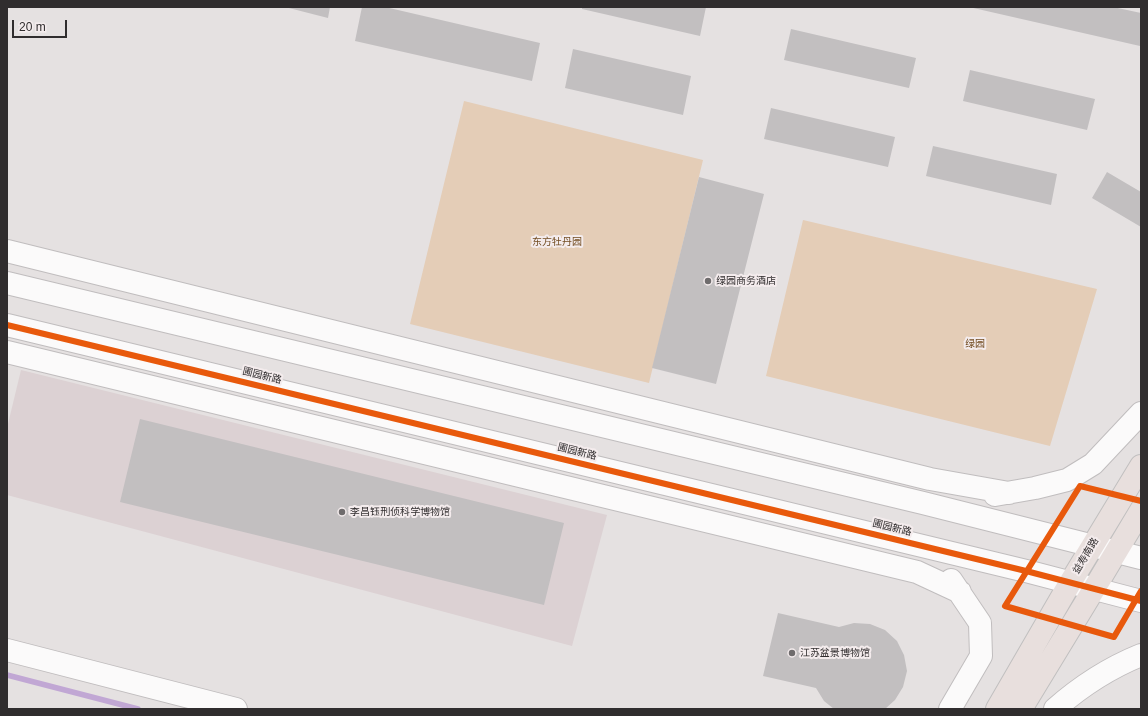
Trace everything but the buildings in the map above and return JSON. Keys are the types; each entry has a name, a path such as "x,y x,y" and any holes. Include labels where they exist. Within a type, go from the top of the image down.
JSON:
{"main road":[{"name":"益寿南路","path":"997,709 1070,583 1141,466"},
{"path":"1021,709 1141,510"}],"street":[{"path":"7,251 930,479 1009,492"},
{"path":"7,283 923,503 1141,558"},
{"name":"圃园新路","path":"7,325 1026,571 1141,601"},
{"path":"7,352 917,572 960,592"},
{"path":"923,503 1035,488 1067,480 1093,464 1138,414"},
{"path":"904,542 947,575 960,592 980,624 980,656 950,709"},
{"path":"7,650 236,709"},
{"path":"1061,705 1095,678 1123,662 1141,655"}],"shaded area":[{"path":"21,370 607,515 572,646 7,495 7,428"}],"green space":[{"name":"东方牡丹园","path":"464,101 703,160 649,383 410,324"},
{"name":"绿园","path":"803,220 1097,289 1050,446 766,376"}],"waterway":[{"path":"7,675 138,709"}],"cycle path":[{"path":"7,325 1026,571 1141,601"},
{"path":"1141,501 1080,486 1005,606 1114,637 1141,591"}],"place":[{"name":"绿园商务酒店","path":"708,281"},
{"name":"李昌钰刑侦科学博物馆","path":"342,512"},
{"name":"江苏盆景博物馆","path":"792,653"}]}
